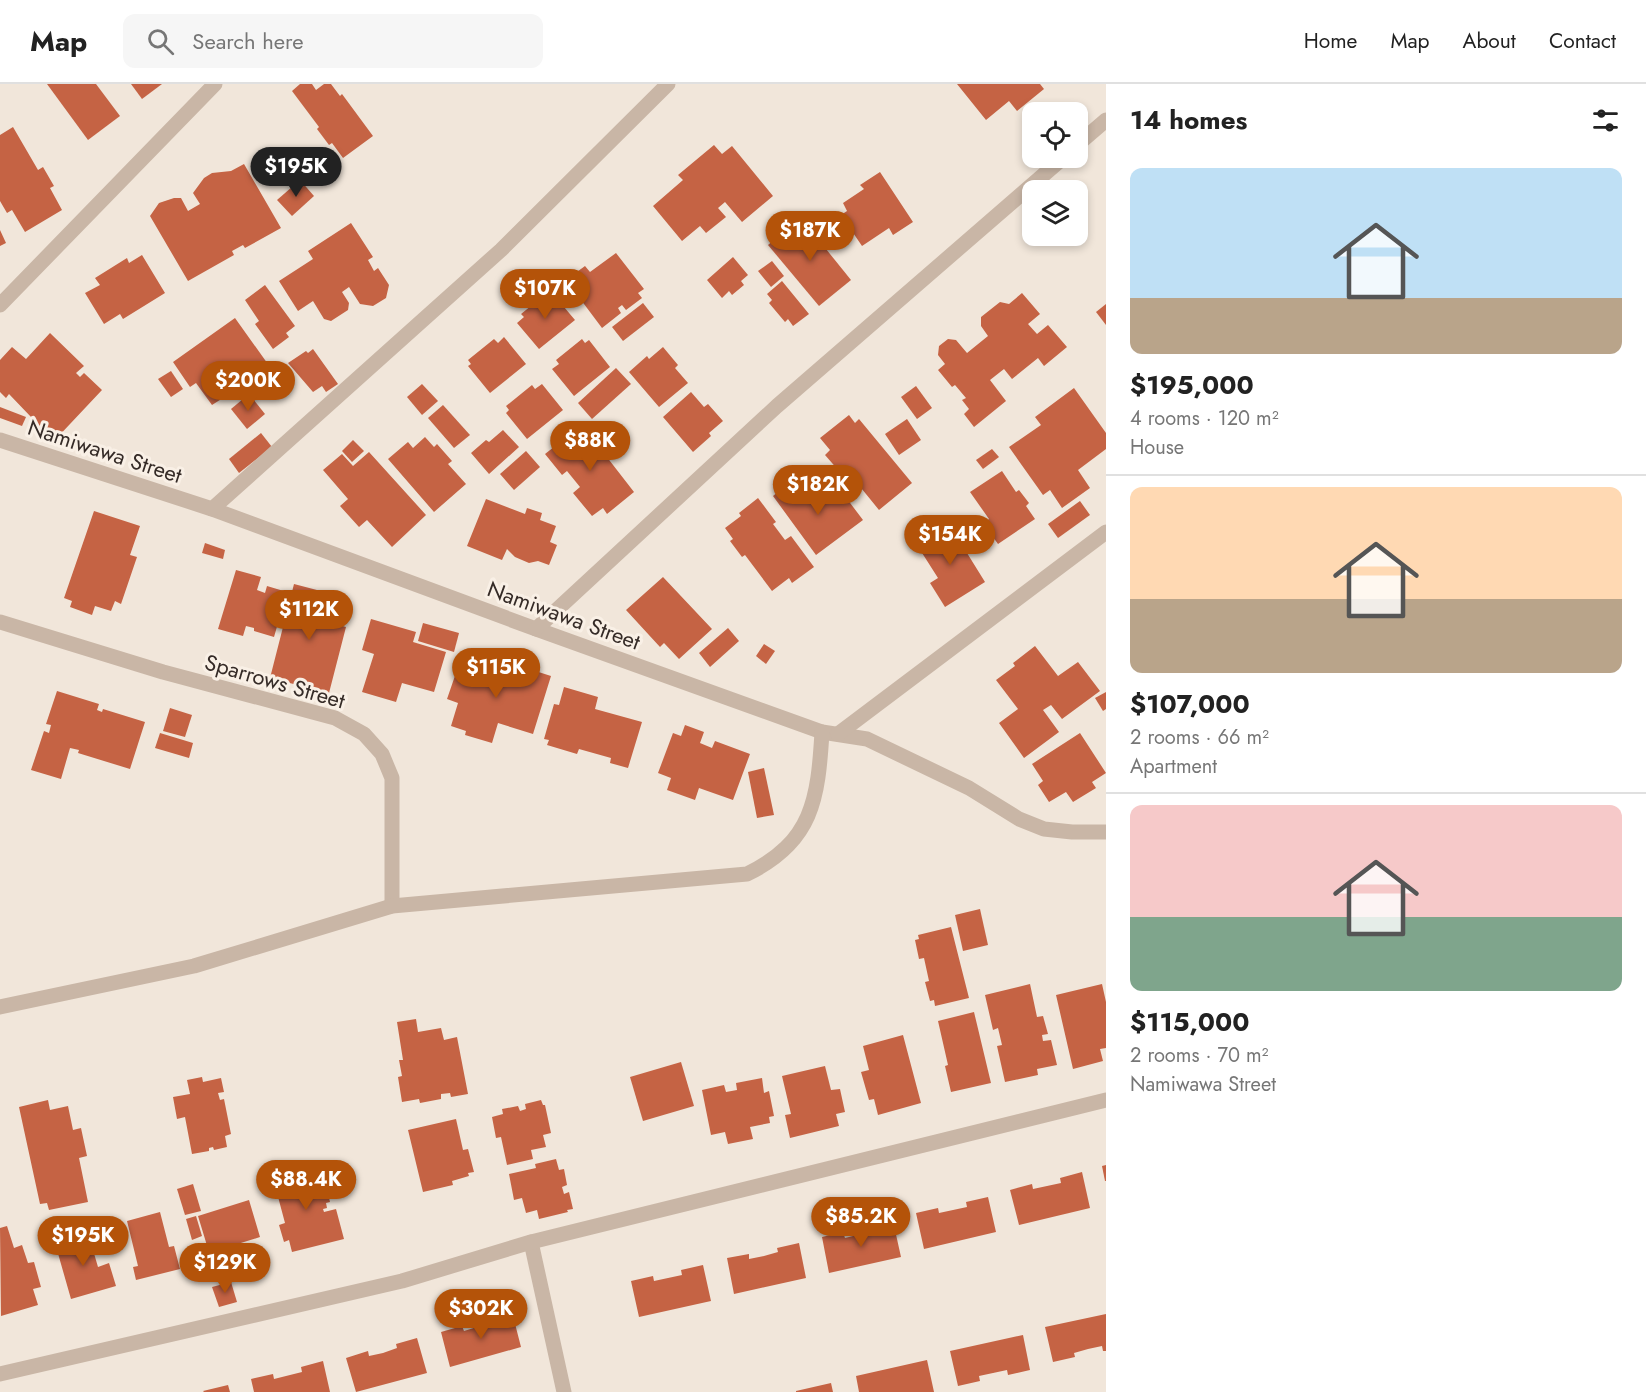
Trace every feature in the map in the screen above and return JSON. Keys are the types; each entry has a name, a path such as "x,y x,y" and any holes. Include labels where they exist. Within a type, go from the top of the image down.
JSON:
{"street":[{"path":"0,305 215,84"},
{"path":"212,509 501,250 668,84"},
{"path":"1088,136 1106,120"},
{"path":"536,629 777,406 1051,168"},
{"name":"Namiwawa Street","path":"0,440 212,509 536,629 830,733 867,739 969,788 1019,819 1044,829 1106,832"},
{"path":"0,1007 194,966 392,906 747,874 769,863 787,848 799,833 808,816 830,733 1106,532"},
{"name":"Sparrows Street","path":"0,622 163,672 335,718 364,734 382,754 392,778 392,906"},
{"path":"0,1374 402,1281 531,1242 1106,1100"},
{"path":"531,1242 564,1392"}],"building":[{"path":"47,84 96,84 120,116 88,140"},
{"path":"131,84 162,84 142,99"},
{"path":"300,84 312,84 316,90 324,84 331,84 340,96 342,94 373,136 343,158 332,143 329,145 317,129 319,127 292,91"},
{"path":"957,84 1040,84 1044,89 1028,102 1022,102 1022,107 1017,111 1009,101 986,120"},
{"path":"13,127 38,170 43,167 54,186 50,188 62,210 25,232 12,210 7,213 0,201 0,135"},
{"path":"714,145 722,154 732,146 773,196 742,222 725,202 718,208 726,217 706,233 700,226 682,241 653,206 683,180 678,175"},
{"path":"244,164 281,228 245,248 243,245 232,251 234,255 188,281 150,216 159,203 174,198 181,198 188,211 200,204 193,193 204,178 212,173 231,171"},
{"path":"880,172 913,222 893,235 889,228 862,246 841,215 847,211 843,203 864,189 860,185"},
{"path":"300,180 314,196 292,216 277,200"},
{"path":"801,218 851,280 819,306 768,245"},
{"path":"351,223 373,257 368,260 374,271 378,268 389,285 386,298 373,306 360,304 349,287 342,292 349,303 348,310 331,321 324,319 313,301 298,311 279,281 313,259 308,251"},
{"path":"0,230 6,243 0,246"},
{"path":"616,253 644,289 638,293 642,298 626,310 622,305 618,308 621,313 602,328 566,280 585,266 590,272"},
{"path":"142,255 165,293 123,319 120,314 104,324 85,293 100,285 95,278 127,258 129,263"},
{"path":"733,257 748,275 741,281 744,285 732,295 729,291 722,298 707,280"},
{"path":"772,261 784,276 771,287 758,271"},
{"path":"782,281 809,314 793,326 788,319 785,322 769,303 772,300 767,294"},
{"path":"265,285 295,326 286,333 289,337 273,349 255,324 259,321 245,300"},
{"path":"547,293 550,296 553,294 575,320 539,349 517,323 524,317 521,314"},
{"path":"1022,293 1040,314 1028,324 1037,334 1048,325 1067,347 1044,366 1038,358 1012,379 1004,369 990,380 1006,401 974,427 964,414 969,409 962,400 966,398 955,385 952,387 938,370 945,364 938,355 939,346 948,339 956,340 967,353 988,336 981,326 981,317 1000,302 1009,304"},
{"path":"643,303 654,317 623,341 612,327"},
{"path":"1106,304 1106,325 1096,312"},
{"path":"235,318 270,367 270,380 259,388 247,384 236,368 227,375 237,389 212,405 196,383 190,387 173,362"},
{"path":"50,333 84,366 76,373 80,377 84,373 102,390 54,441 9,394 6,398 0,392 0,360 12,347 26,359"},
{"path":"504,337 526,364 490,393 468,366 471,364 468,360 494,339 498,343"},
{"path":"582,339 585,343 589,340 610,367 574,396 552,369 559,364 556,360"},
{"path":"663,347 678,365 675,368 688,383 659,407 629,372 647,356 649,359"},
{"path":"313,349 338,384 326,392 322,386 313,392 288,363"},
{"path":"616,368 631,384 592,419 578,403"},
{"path":"171,371 183,389 171,397 158,379"},
{"path":"422,384 438,401 422,415 407,397"},
{"path":"542,384 563,410 527,439 506,413 509,410 506,406 532,385 535,389"},
{"path":"916,386 932,408 917,419 901,397"},
{"path":"1074,388 1106,433 1106,449 1078,470 1090,488 1062,508 1050,490 1043,495 1009,447 1041,425 1035,417"},
{"path":"691,392 704,407 708,404 723,421 709,433 711,436 693,452 663,417"},
{"path":"249,394 265,414 247,429 231,409"},
{"path":"443,405 470,435 454,448 428,418"},
{"path":"0,407 26,417 22,426 0,418"},
{"path":"849,415 855,423 859,419 912,483 879,510 844,467 839,471 825,455 830,450 820,438"},
{"path":"907,419 921,440 899,455 885,434"},
{"path":"582,425 634,492 607,514 603,508 592,516 573,493 580,487 567,471 562,475 545,454"},
{"path":"503,430 519,447 489,474 471,453 486,440 489,442"},
{"path":"261,433 272,447 239,473 229,459"},
{"path":"425,437 434,447 437,444 452,461 448,464 466,484 434,512 388,459 408,442 413,448"},
{"path":"353,440 364,451 352,462 342,451"},
{"path":"992,449 999,457 983,469 976,460"},
{"path":"526,451 540,467 514,490 500,474"},
{"path":"369,452 426,515 392,547 367,520 359,527 340,506 348,499 323,470 342,454 353,466"},
{"path":"1002,471 1016,492 1019,490 1029,503 1026,506 1035,519 998,544 983,523 989,519 970,492"},
{"path":"793,480 813,506 838,487 863,520 816,555 773,496"},
{"path":"758,498 776,522 773,524 785,540 791,536 814,567 792,583 789,578 772,591 745,555 742,557 730,541 733,539 725,528 741,516 739,513"},
{"path":"486,499 525,514 527,508 542,513 540,520 556,526 550,542 557,545 549,565 538,561 529,563 515,557 507,549 502,560 467,546"},
{"path":"1080,501 1090,515 1058,538 1048,524"},
{"path":"94,511 140,526 130,555 137,557 121,604 115,601 111,611 95,606 92,615 70,607 72,601 64,598"},
{"path":"949,524 985,582 945,607 930,583 938,578 917,545"},
{"path":"205,543 225,550 223,559 202,553"},
{"path":"236,570 261,577 257,590 265,593 267,586 287,592 274,637 246,626 243,636 218,629"},
{"path":"663,577 712,629 679,659 664,643 660,647 626,610"},
{"path":"294,584 336,595 329,622 346,627 329,693 270,678"},
{"path":"371,619 416,632 413,642 446,652 434,692 402,683 396,702 362,692 374,654 362,650"},
{"path":"423,623 459,633 454,652 418,641"},
{"path":"728,628 739,641 710,667 699,653"},
{"path":"764,644 775,651 766,664 756,656"},
{"path":"1035,646 1058,676 1078,662 1100,691 1062,719 1051,705 1043,710 1059,732 1024,758 999,723 1018,709 996,680 1015,666 1013,663"},
{"path":"475,652 502,661 495,682 502,684 506,672 523,678 526,668 551,676 533,734 498,723 492,743 465,735 466,731 451,726 458,703 447,699 457,670 468,673"},
{"path":"564,687 598,697 595,709 642,722 628,768 610,763 611,758 579,749 577,754 547,745 549,740 544,739 554,704 559,705"},
{"path":"57,691 99,704 97,710 102,712 103,709 145,722 130,769 78,753 79,750 70,748 61,779 31,770 44,731 49,733 51,725 46,724"},
{"path":"1106,692 1106,709 1103,711 1095,698"},
{"path":"170,708 192,715 185,737 163,731"},
{"path":"685,725 704,732 700,743 712,748 715,741 750,754 733,800 699,788 695,800 667,790 671,778 658,773 673,733 681,736"},
{"path":"160,733 193,743 189,758 155,748"},
{"path":"1080,733 1106,773 1092,782 1096,788 1073,802 1066,792 1049,802 1038,785 1043,781 1032,764"},
{"path":"764,768 774,815 757,818 748,772"},
{"path":"980,909 988,945 963,951 955,915"},
{"path":"951,927 969,998 935,1006 934,1000 930,1001 925,982 929,981 924,958 919,959 915,940 919,939 918,935"},
{"path":"1030,984 1037,1017 1043,1016 1048,1034 1042,1035 1043,1041 1051,1040 1057,1065 1037,1069 1038,1075 1005,1082 997,1046 1002,1045 998,1028 993,1030 985,995"},
{"path":"1102,984 1106,1002 1106,1048 1100,1049 1103,1061 1073,1069 1056,995"},
{"path":"974,1012 991,1083 951,1092 945,1066 948,1065 938,1021"},
{"path":"416,1019 418,1032 441,1028 444,1040 457,1037 468,1094 451,1097 450,1093 441,1094 441,1099 420,1103 419,1099 402,1102 398,1077 402,1076 399,1060 403,1060 397,1022"},
{"path":"903,1035 921,1103 878,1115 874,1099 869,1100 861,1072 869,1070 863,1046"},
{"path":"681,1062 694,1106 643,1121 630,1077"},
{"path":"825,1066 831,1090 840,1089 845,1112 836,1114 839,1126 790,1138 785,1115 791,1114 782,1076"},
{"path":"202,1077 203,1082 221,1078 224,1092 218,1093 220,1100 224,1099 231,1134 225,1136 227,1147 214,1150 213,1147 209,1148 209,1151 192,1154 185,1117 177,1119 173,1097 190,1094 187,1080"},
{"path":"762,1078 764,1093 769,1091 774,1116 769,1117 770,1123 750,1127 753,1139 728,1144 725,1132 711,1135 702,1090 724,1085 726,1092 737,1090 736,1083"},
{"path":"48,1100 50,1110 68,1106 73,1130 81,1128 87,1156 79,1158 88,1202 49,1210 47,1203 40,1204 19,1107"},
{"path":"541,1100 545,1105 551,1133 543,1135 546,1147 531,1150 533,1159 507,1165 501,1137 496,1138 492,1117 503,1114 502,1109 518,1106 520,1111 526,1109 525,1104"},
{"path":"456,1119 463,1150 468,1149 474,1172 468,1173 469,1176 452,1181 453,1185 423,1192 408,1130"},
{"path":"556,1159 559,1170 564,1169 567,1185 562,1187 564,1194 569,1192 573,1209 539,1219 537,1210 526,1213 522,1198 514,1200 509,1174 536,1168 535,1164"},
{"path":"1106,1165 1106,1181 1105,1181 1102,1166"},
{"path":"313,1168 317,1182 320,1181 322,1187 326,1185 330,1202 326,1203 327,1208 323,1209 324,1212 336,1209 344,1239 292,1252 289,1240 284,1242 279,1225 285,1223 273,1178"},
{"path":"1082,1172 1090,1208 1019,1225 1010,1190 1032,1184 1033,1189 1061,1183 1060,1178"},
{"path":"193,1184 201,1211 185,1215 177,1189"},
{"path":"988,1197 996,1232 924,1249 916,1213 938,1208 939,1213 967,1207 966,1202"},
{"path":"249,1200 260,1237 228,1247 231,1256 212,1262 198,1216"},
{"path":"160,1212 169,1247 174,1246 180,1269 136,1280 133,1267 138,1266 127,1221"},
{"path":"196,1216 202,1236 192,1240 186,1219"},
{"path":"893,1221 901,1257 829,1273 822,1237 843,1232 845,1238 873,1231 872,1226"},
{"path":"7,1226 14,1248 22,1245 28,1263 34,1262 41,1287 33,1289 38,1305 1,1316 0,1228"},
{"path":"88,1233 98,1267 109,1263 116,1286 71,1299 55,1243"},
{"path":"799,1243 806,1278 734,1294 727,1258 749,1254 749,1259 764,1256 778,1252 777,1248"},
{"path":"703,1265 711,1301 639,1317 631,1281 653,1276 654,1281 682,1275 681,1270"},
{"path":"231,1282 237,1302 219,1307 212,1287"},
{"path":"512,1312 521,1347 450,1367 441,1332 462,1326 464,1331 492,1323 490,1318"},
{"path":"1106,1314 1106,1351 1103,1351 1102,1346 1074,1353 1075,1357 1053,1362 1045,1327"},
{"path":"1023,1335 1030,1370 1008,1375 1007,1370 979,1376 980,1381 958,1386 950,1351"},
{"path":"417,1338 427,1373 356,1392 346,1358 368,1351 369,1356 383,1353 397,1348 396,1344"},
{"path":"927,1360 934,1392 859,1392 856,1376"},
{"path":"323,1361 330,1392 254,1392 251,1379 273,1374 274,1379 302,1372 301,1367"},
{"path":"831,1383 833,1392 796,1392 796,1391"},
{"path":"228,1385 230,1392 203,1391"}]}
